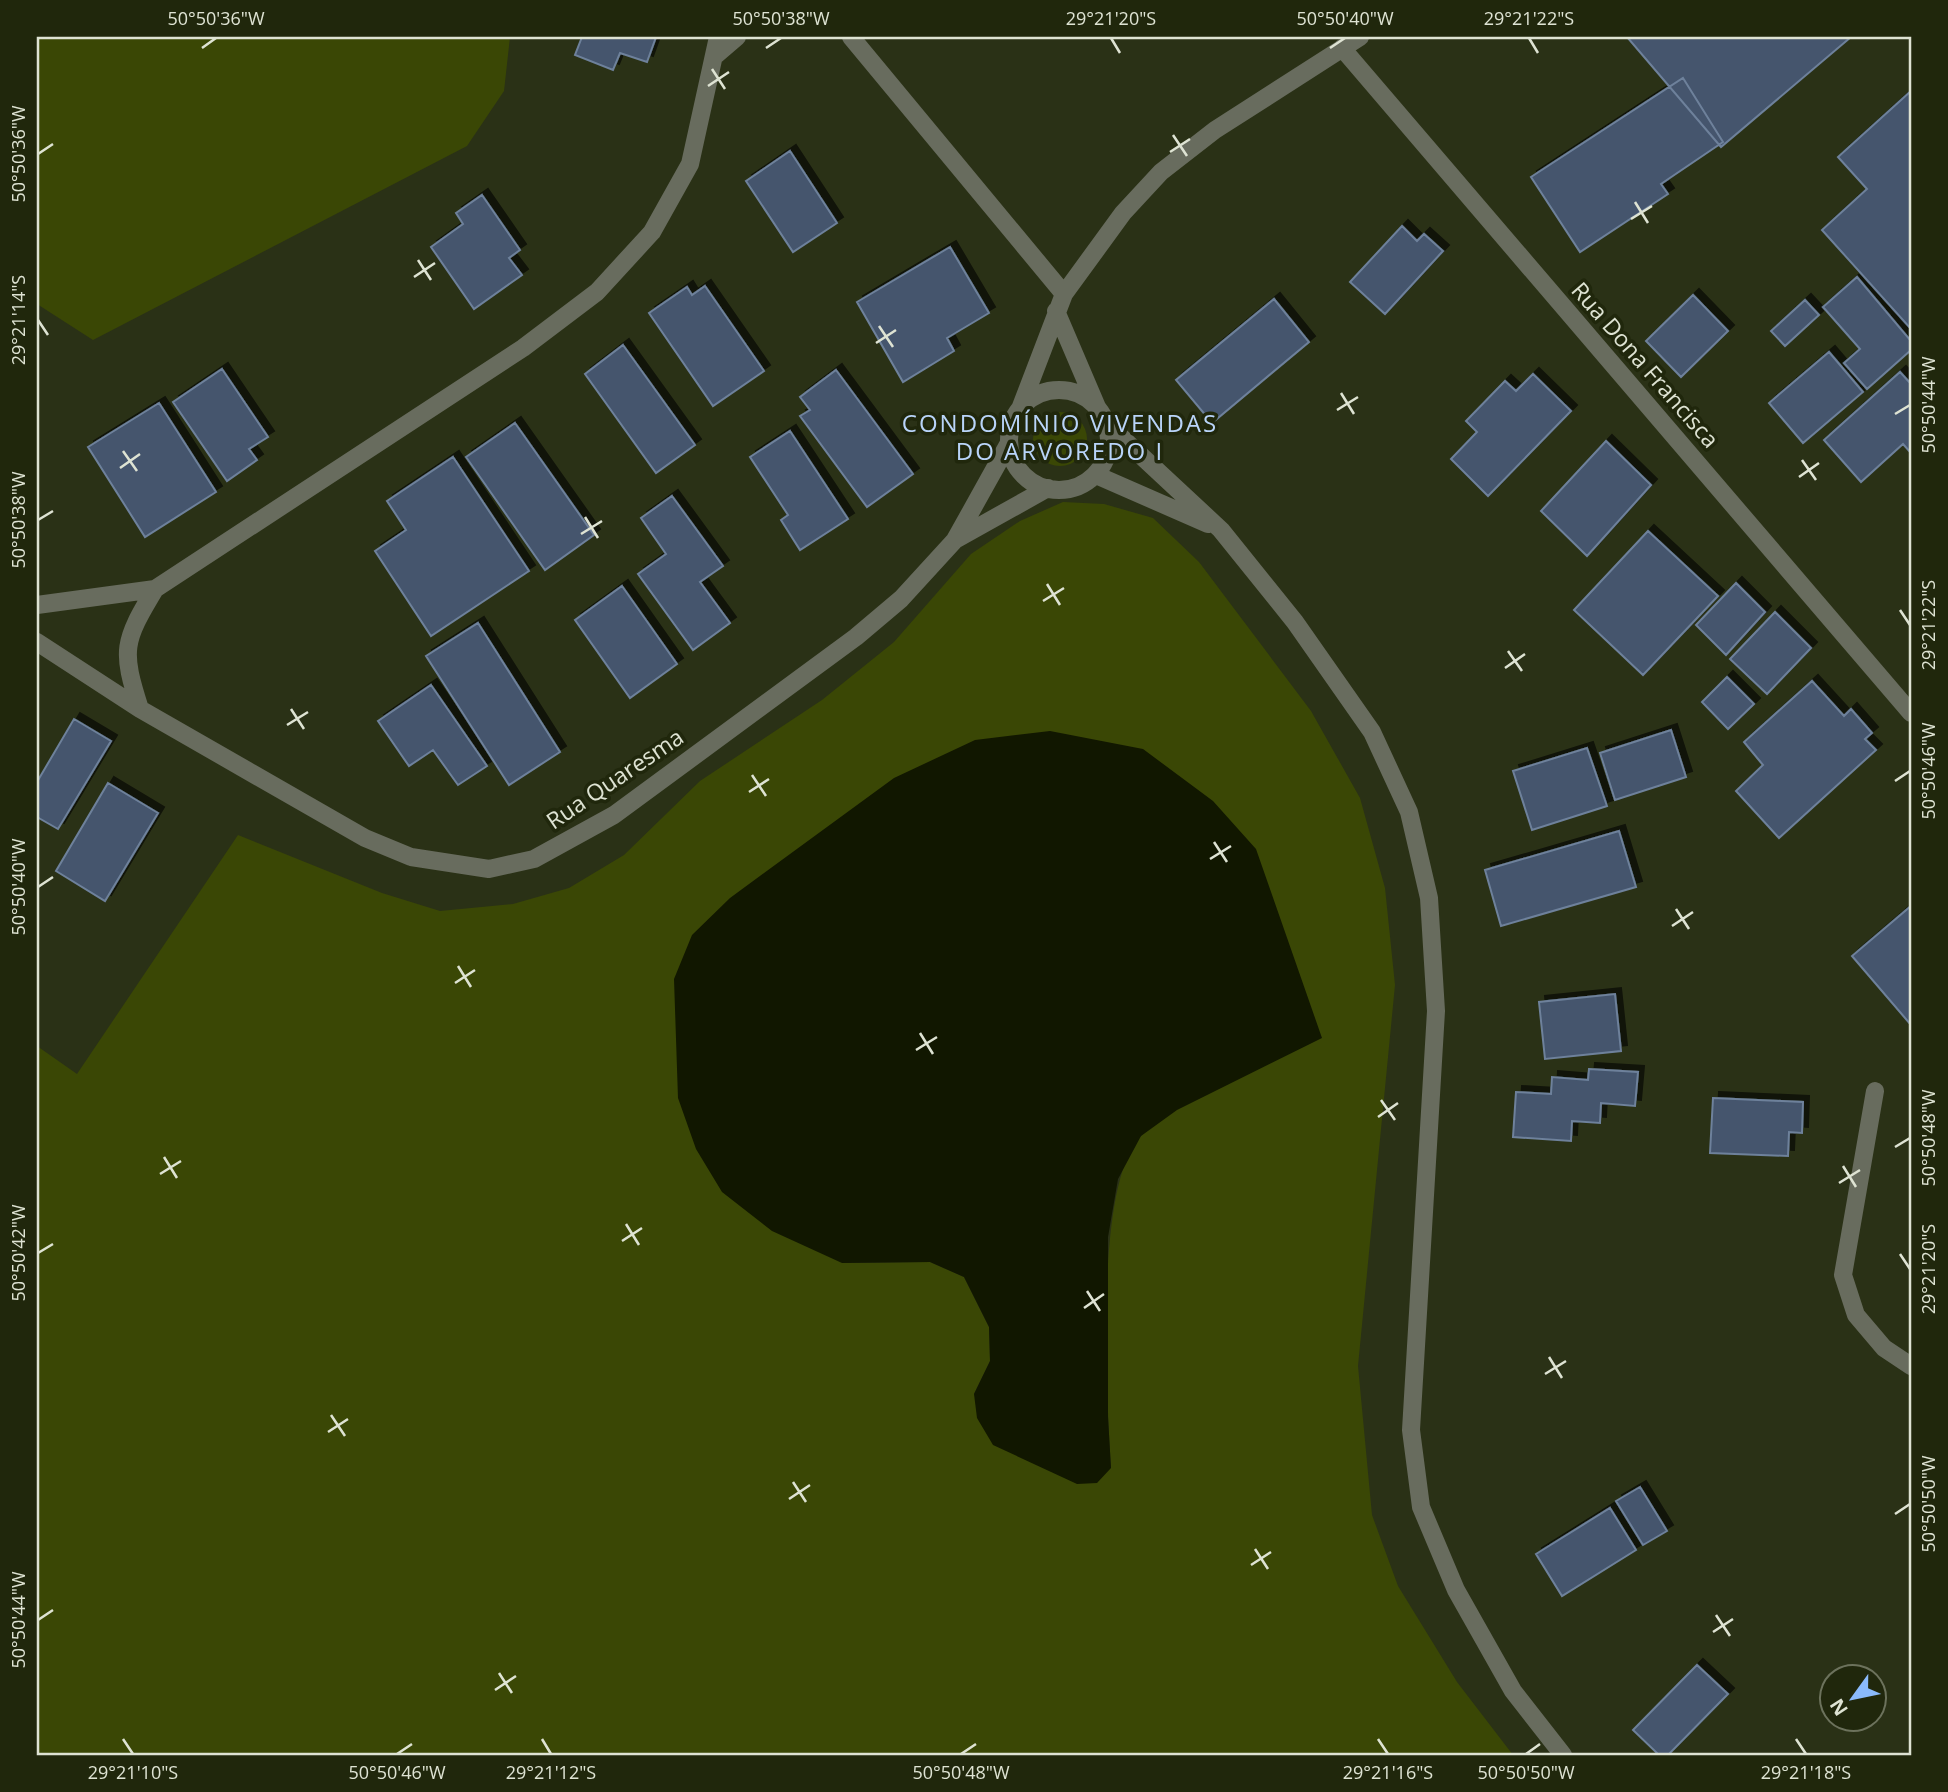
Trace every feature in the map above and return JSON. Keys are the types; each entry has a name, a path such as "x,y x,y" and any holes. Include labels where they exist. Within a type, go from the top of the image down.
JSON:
{"street":[{"path":"37,605 155,589 523,348 597,292 652,232 690,163 718,37"},
{"path":"716,55 737,37"},
{"path":"851,37 1064,294"},
{"path":"1056,311 1102,415 1108,450 1096,475 1082,485 1066,490 1048,488 1029,481 1015,464 1009,443 1011,424 1020,409 1056,311 1064,294 1123,213 1161,172 1215,131 1360,37"},
{"name":"Rua Dona Francisca","path":"1342,48 1911,713"},
{"path":"1020,409 1037,395 1058,390 1080,394 1221,530 1295,622 1371,732 1409,812 1429,898 1436,1011 1411,1430 1421,1507 1457,1590 1513,1691 1563,1755"},
{"name":"Rua Quaresma","path":"37,642 140,709 365,838 411,857 489,869 534,859 574,840 625,808 856,637 901,599 955,540 1009,443"},
{"path":"1096,475 1221,530"},
{"name":"Rua Quaresma","path":"955,540 1048,488"},
{"path":"140,709 128,672 126,650 133,626 155,589"},
{"path":"1875,1091 1843,1275 1856,1315 1884,1348 1911,1366"}],"green space":[{"path":"37,37 510,37 504,91 467,146 93,340 37,304"},
{"path":"1060,412 1079,420 1087,439 1079,458 1060,466 1041,458 1033,439 1041,420"},
{"path":"1063,502 1104,504 1153,518 1199,562 1311,711 1360,798 1385,888 1395,985 1358,1366 1372,1515 1398,1586 1457,1682 1513,1755 37,1755 37,1046 77,1074 238,835 382,893 440,911 513,904 569,888 624,855 700,781 822,700 894,642 971,554 1020,521","holes":["1222,1084 1182,1106 1143,1134 1127,1158 1116,1195 1110,1241 1106,1344 1111,1467 974,1394 990,1361 989,1327 964,1277 930,1262 842,1263"]}],"shaded area":[{"path":"1050,731 1143,749 1213,801 1256,849 1322,1038 1177,1110 1141,1136 1118,1179 1108,1237 1108,1417 1111,1468 1097,1483 1077,1484 993,1445 977,1418 974,1394 990,1361 989,1327 964,1277 930,1262 842,1263 772,1231 722,1192 696,1149 678,1098 674,979 692,935 730,898 894,778 975,740"}],"building":[{"path":"582,37 656,37 647,62 620,53 613,70 575,55"},
{"path":"1627,37 1851,37 1721,147"},
{"path":"1683,78 1723,142 1661,184 1668,194 1580,252 1531,177"},
{"path":"1911,91 1911,329 1822,230 1867,189 1838,157"},
{"path":"790,151 837,223 793,252 746,181"},
{"path":"482,195 520,250 509,258 522,275 474,309 431,247 463,224 456,213"},
{"path":"1402,226 1417,241 1424,234 1443,251 1385,314 1350,282"},
{"path":"950,247 989,313 947,338 954,351 903,382 857,302"},
{"path":"1857,277 1911,341 1911,350 1867,389 1844,363 1860,349 1823,307"},
{"path":"705,286 764,371 713,406 649,313 687,287 692,295"},
{"path":"1693,295 1728,331 1681,377 1646,341"},
{"path":"1274,299 1309,342 1212,423 1176,380"},
{"path":"1805,300 1819,315 1785,346 1771,331"},
{"path":"623,345 695,445 656,473 585,374"},
{"path":"1829,352 1863,392 1803,443 1769,403"},
{"path":"222,369 268,437 249,449 257,460 227,481 173,402"},
{"path":"836,370 913,474 867,507 800,416 810,410 800,397"},
{"path":"1900,372 1911,384 1911,453 1903,444 1861,482 1824,440"},
{"path":"1533,374 1571,411 1488,496 1451,459 1477,432 1466,421 1505,381 1516,391"},
{"path":"159,403 216,492 145,537 88,447"},
{"path":"515,423 594,535 545,570 466,457"},
{"path":"790,431 848,519 800,550 781,520 788,515 750,457"},
{"path":"1606,441 1651,485 1587,556 1541,511"},
{"path":"453,457 529,571 431,636 375,551 406,530 387,501"},
{"path":"672,496 723,566 700,582 730,623 693,650 638,574 666,554 641,518"},
{"path":"1648,531 1718,596 1643,675 1574,610"},
{"path":"1736,583 1765,612 1726,655 1696,625"},
{"path":"622,586 677,664 630,698 575,620"},
{"path":"1775,612 1811,648 1767,694 1730,659"},
{"path":"478,623 560,752 509,785 426,656"},
{"path":"1727,677 1754,704 1728,729 1702,702"},
{"path":"1812,681 1844,716 1851,709 1872,733 1865,739 1876,750 1779,838 1736,791 1763,765 1744,742"},
{"path":"431,685 487,766 458,785 433,750 409,766 378,721"},
{"path":"74,719 111,741 58,829 37,817 37,782"},
{"path":"1671,730 1686,777 1615,800 1600,753"},
{"path":"1587,748 1607,806 1532,830 1513,771"},
{"path":"108,783 158,813 105,901 56,871"},
{"path":"1619,831 1636,887 1501,926 1485,870"},
{"path":"1911,906 1911,1025 1852,956"},
{"path":"1615,994 1621,1051 1545,1059 1539,1002"},
{"path":"1589,1069 1638,1072 1635,1106 1601,1103 1600,1123 1572,1121 1571,1141 1513,1137 1516,1092 1551,1094 1552,1077 1588,1080"},
{"path":"1713,1098 1803,1102 1802,1133 1789,1132 1788,1156 1710,1153"},
{"path":"1640,1487 1667,1531 1643,1545 1616,1501"},
{"path":"1610,1508 1636,1550 1562,1596 1536,1554"},
{"path":"1697,1665 1728,1694 1668,1755 1659,1755 1633,1730"}],"district":[{"name":"CONDOMÍNIO VIVENDAS DO ARVOREDO I","path":"1060,438"}]}
